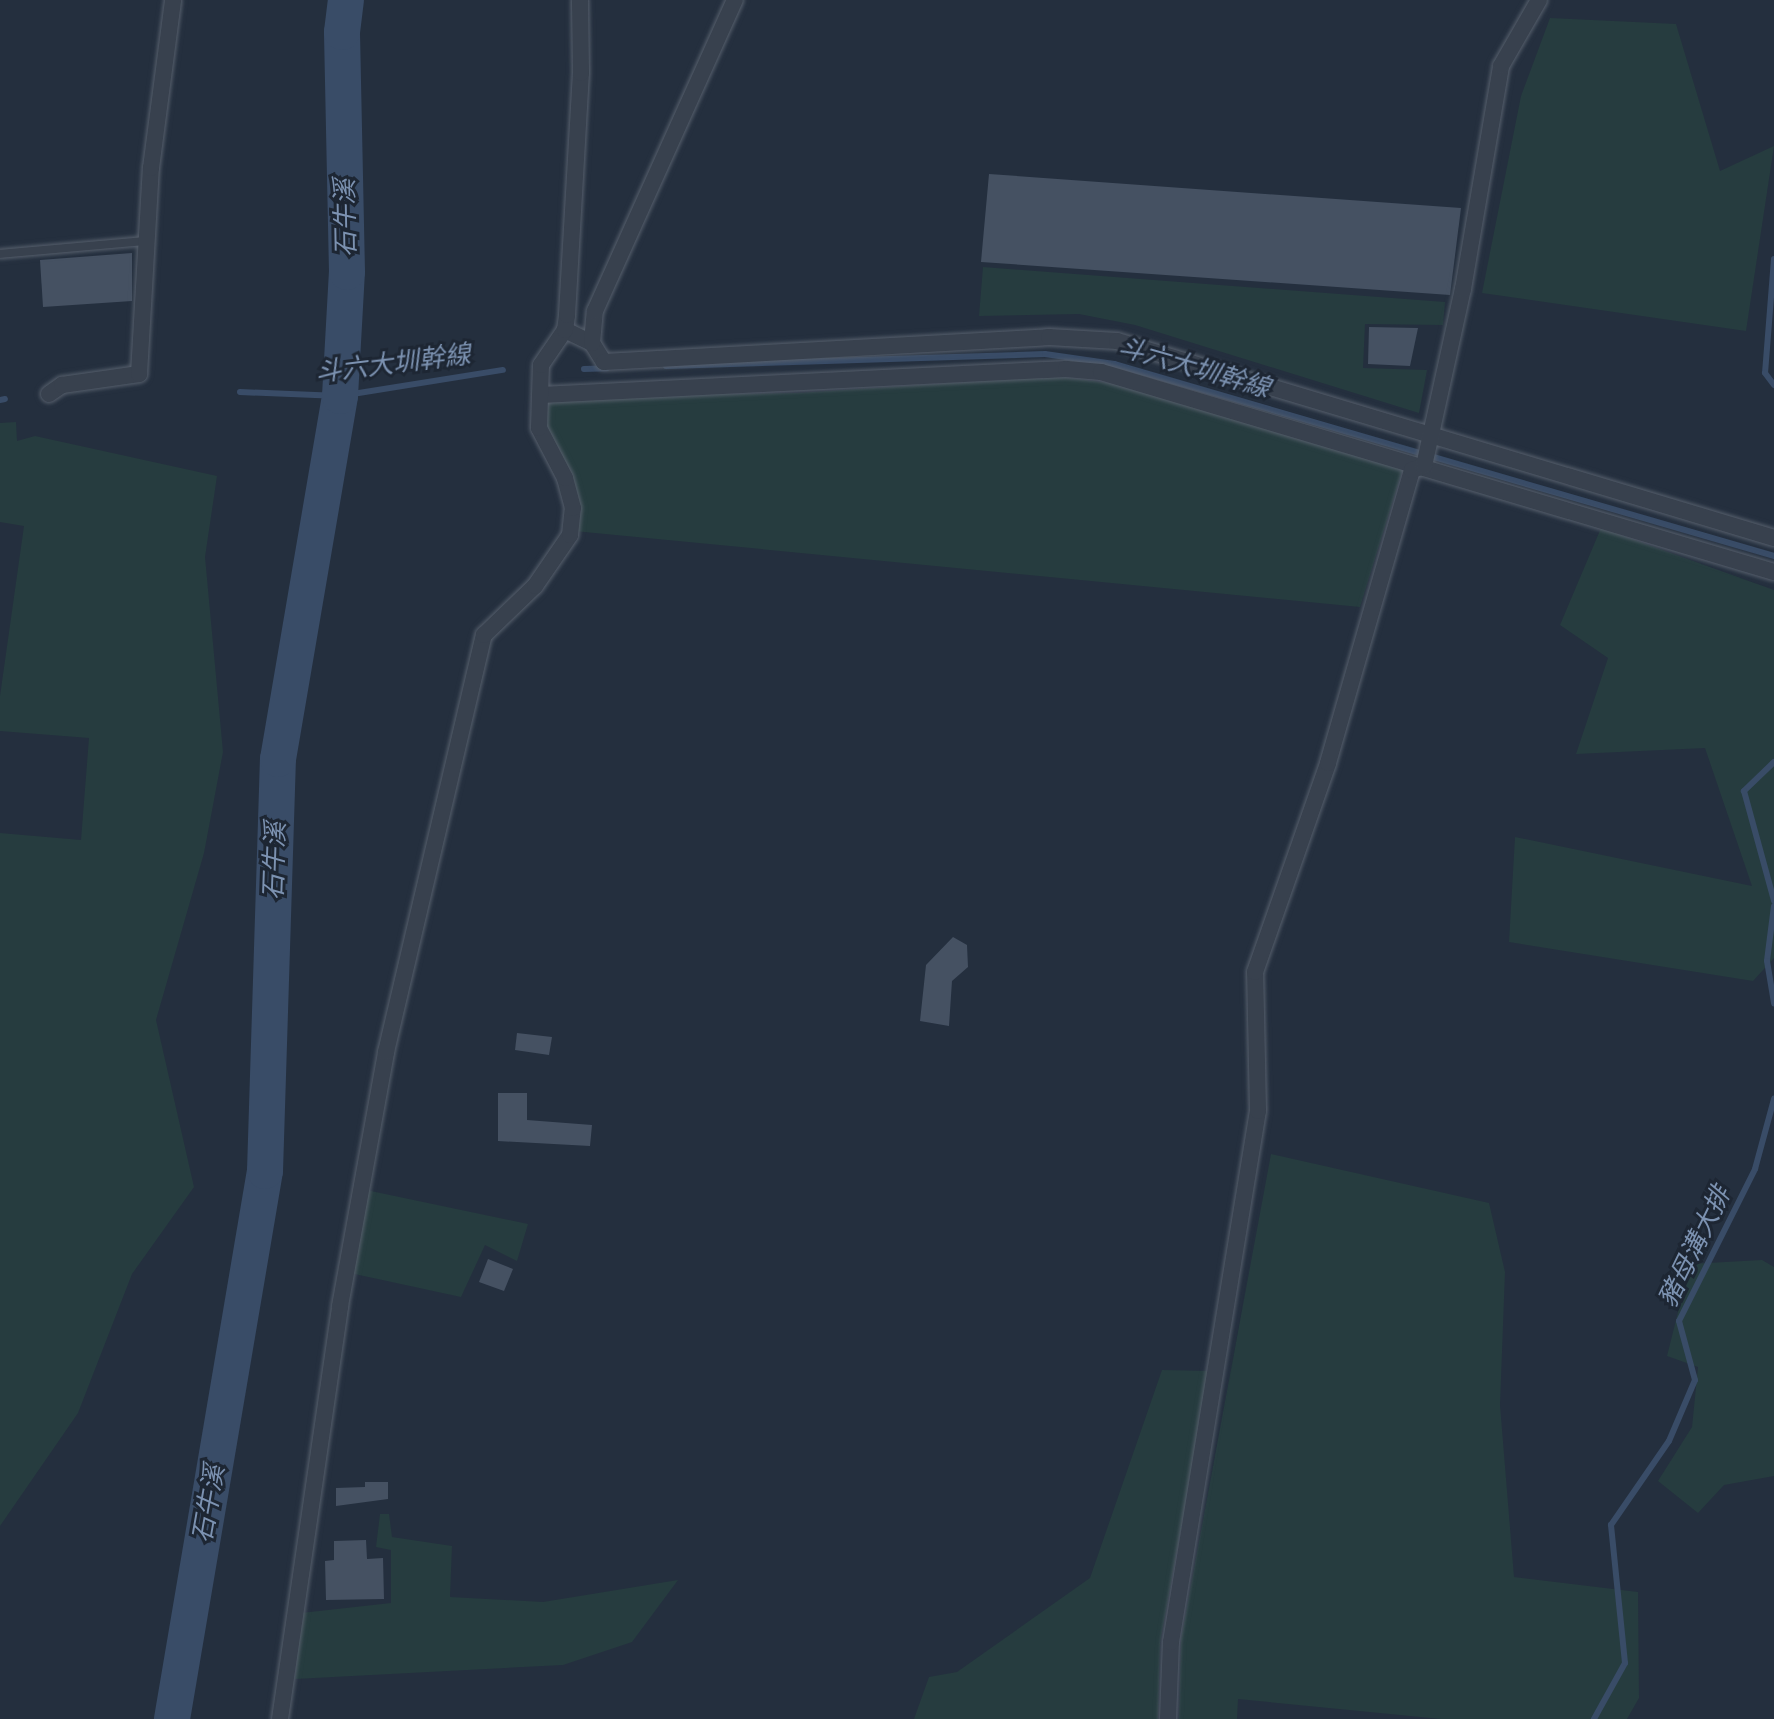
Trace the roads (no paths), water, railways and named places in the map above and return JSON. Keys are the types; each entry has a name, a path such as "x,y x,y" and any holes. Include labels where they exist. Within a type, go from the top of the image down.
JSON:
{"street":[{"path":"49,394 62,385 139,374 146,241 173,0"},
{"path":"280,1719 340,1306 386,1052 484,635 535,586 563,552 570,535 573,508 565,478 539,428 541,365 561,335 581,73 580,0"},
{"path":"735,0 595,311 592,343 604,362 1049,337 1117,341 1774,538"},
{"path":"1424,466 1433,435 1501,66 1539,0"},
{"path":"561,335 592,343"},
{"path":"541,395 1050,370 1101,372 1774,572"},
{"path":"1168,1719 1171,1642 1258,1111 1255,972 1328,763 1412,470 1424,466"}],"lane":[{"path":"0,254 146,241"}],"waterway":[{"name":"石牛溪","path":"172,1719 265,1171 278,759 340,396 347,272 342,32 346,0"},
{"name":"豬母溝大排","path":"1774,259 1765,373 1774,385"},
{"name":"斗六大圳幹線","path":"666,366 1045,354 1114,364 1774,556"},
{"name":"斗六大圳幹線","path":"584,369 607,368"},
{"name":"斗六大圳幹線","path":"240,392 340,396 503,370"},
{"name":"斗六大圳幹線","path":"0,400 5,399"},
{"name":"豬母溝大排","path":"1774,762 1744,791 1774,901"},
{"name":"豬母溝大排","path":"1774,906 1767,961 1774,1003"},
{"name":"豬母溝大排","path":"1594,1719 1625,1663 1611,1525 1669,1441 1695,1380 1679,1321 1755,1169 1774,1099"}]}
